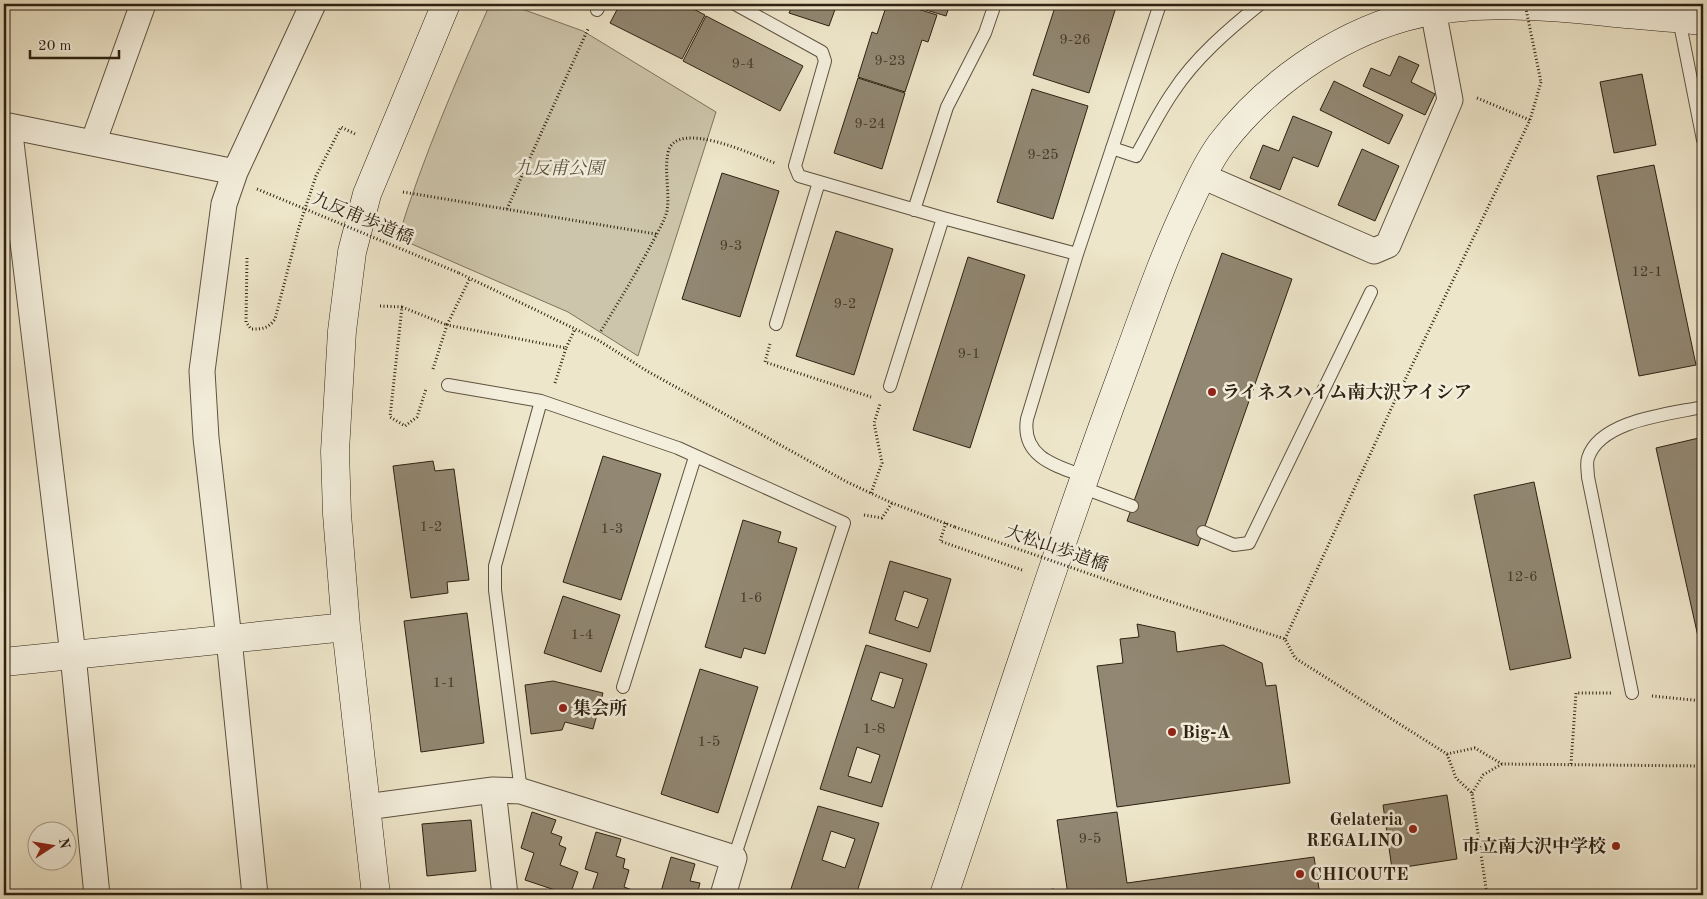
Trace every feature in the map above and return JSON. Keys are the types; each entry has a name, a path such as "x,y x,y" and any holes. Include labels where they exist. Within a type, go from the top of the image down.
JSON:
{"street":[{"path":"93,143 143,4"},
{"path":"255,895 206,438 202,371 224,204 235,172 313,4"},
{"path":"376,895 346,627 337,514 335,451 342,331 352,252 367,194 446,4"},
{"path":"944,895 1083,481 1159,273 1202,176 1218,148 1254,106 1315,59 1359,34 1402,18 1433,10 1470,5 1504,4 1693,16"},
{"path":"1202,176 1374,251 1388,246 1450,100 1433,10"},
{"path":"97,895 73,655 7,125 235,172"},
{"path":"4,662 346,627"},
{"path":"366,807 493,790 521,791 734,858 723,895"},
{"path":"493,790 504,895"}],"lane":[{"path":"735,4 750,7 822,52 825,61 795,166 799,176 914,210 1077,254"},
{"path":"914,210 947,107 985,33 995,4"},
{"path":"1132,506 1036,454 1028,442 1026,426 1077,254 1160,4"},
{"path":"1112,148 1136,156 1173,91 1184,77 1234,24 1260,4"},
{"path":"1693,16 1703,140"},
{"path":"776,324 818,182"},
{"path":"890,386 943,218"},
{"path":"1203,532 1234,545 1249,543 1371,292"},
{"path":"448,385 545,402 695,457 844,523 734,858"},
{"path":"521,791 495,590 494,566 545,402"},
{"path":"1632,694 1588,477 1588,458 1604,436 1625,424 1703,407"},
{"path":"623,687 695,457"}],"path":[{"path":"1486,895 1472,793 1456,778 1447,754 1295,658 1285,639 1395,400 1530,120 1541,82 1524,4"},
{"path":"507,209 586,33"},
{"path":"1474,96 1530,120"},
{"path":"247,255 246,322 250,329 261,329 270,326 274,319 299,227 316,176 341,128 355,134"},
{"path":"601,331 634,278 666,211 665,172 668,151 679,141 689,137 708,138 797,171"},
{"name":"九反甫歩道橋","path":"254,195 257,189 459,273 575,329"},
{"path":"404,192 656,234"},
{"path":"430,378 447,325 470,278"},
{"path":"380,306 402,307 447,325 566,348"},
{"path":"402,307 390,417 405,426 418,418 427,386"},
{"path":"776,324 765,362 882,401"},
{"path":"545,402 575,329"},
{"name":"大松山歩道橋","path":"575,329 647,371 892,503 1150,595 1285,639"},
{"path":"871,493 882,463 874,423 890,386"},
{"path":"844,523 853,512 882,518 892,503"},
{"path":"946,523 940,541 1027,572"},
{"path":"1571,764 1576,693 1632,694 1703,701"},
{"path":"1447,754 1476,748 1502,764"},
{"path":"1472,793 1483,775 1502,764 1703,766"}],"green space":[{"name":"九反甫公園","path":"490,4 508,4 583,31 716,112 638,356 568,312 398,238 429,149"}],"building":[{"path":"620,4 684,4 705,15 682,59 610,23"},
{"path":"793,4 837,4 829,26 789,13"},
{"path":"887,4 902,4 937,15 928,42 922,40 905,92 858,77 872,32 877,34"},
{"path":"906,4 950,4 946,16"},
{"path":"1056,4 1117,4 1089,93 1033,75"},
{"path":"706,16 803,66 780,111 683,61"},
{"path":"1399,56 1419,65 1411,82 1435,94 1425,115 1363,86 1371,68 1390,76"},
{"path":"1642,74 1656,145 1614,153 1600,82"},
{"path":"858,78 905,93 882,169 834,153"},
{"path":"1334,81 1403,115 1389,144 1320,110"},
{"path":"1032,89 1088,106 1053,219 997,202"},
{"path":"1293,116 1332,132 1318,167 1293,157 1280,190 1250,178 1263,145 1279,151"},
{"path":"1362,149 1399,166 1375,221 1338,205"},
{"path":"1654,165 1696,365 1639,376 1597,176"},
{"path":"722,173 779,191 740,317 682,299"},
{"path":"836,231 893,249 854,375 796,356"},
{"name":"ライネスハイム南大沢アイシア","path":"1222,253 1292,279 1198,546 1127,521"},
{"path":"968,257 1025,275 970,448 913,430"},
{"path":"1703,437 1703,659 1656,448"},
{"path":"603,456 661,474 621,600 563,582"},
{"path":"433,461 435,471 454,469 469,580 447,582 448,593 411,598 393,466"},
{"path":"1534,482 1571,658 1510,670 1474,495"},
{"path":"743,520 781,532 778,542 797,548 765,654 744,648 741,658 705,647"},
{"path":"890,561 951,579 930,652 869,633","holes":["904,591 928,599 918,628 895,620"]},
{"path":"563,596 620,615 601,672 544,653"},
{"path":"467,613 484,743 421,752 404,621"},
{"path":"1137,624 1175,632 1177,652 1223,645 1262,663 1266,686 1276,685 1290,783 1117,807 1097,666 1123,663 1120,639 1139,637"},
{"path":"866,645 927,664 882,807 820,789","holes":["880,672 903,679 894,708 871,700","857,747 880,755 871,783 848,776"]},
{"path":"700,669 758,687 718,813 661,794"},
{"name":"集会所","path":"553,681 603,693 593,729 565,722 562,730 531,734 525,685"},
{"path":"1447,795 1457,859 1392,869 1383,805"},
{"path":"818,806 879,823 856,895 789,895","holes":["831,831 855,839 845,868 822,860"]},
{"path":"532,812 556,820 551,833 562,837 559,845 566,848 560,865 578,872 570,895 525,880 534,853 521,848"},
{"path":"1117,812 1127,883 1314,857 1320,895 1068,895 1057,820"},
{"path":"471,820 476,871 427,876 422,824"},
{"path":"596,832 621,839 616,856 625,859 623,868 629,870 624,887 635,891 633,895 597,895 598,892 592,891 598,873 585,869"},
{"path":"671,857 695,864 690,881 700,883 698,891 701,893 700,895 660,895"},
{"path":"1054,889 1055,895 1009,895"}],"place":[{"name":"ライネスハイム南大沢アイシア","path":"1212,392"},
{"name":"集会所","path":"563,708"},
{"name":"Big-A","path":"1172,732"},
{"name":"Gelateria REGALINO","path":"1413,829"},
{"name":"市立南大沢中学校","path":"1616,846"},
{"name":"CHICOUTE","path":"1300,874"}]}
